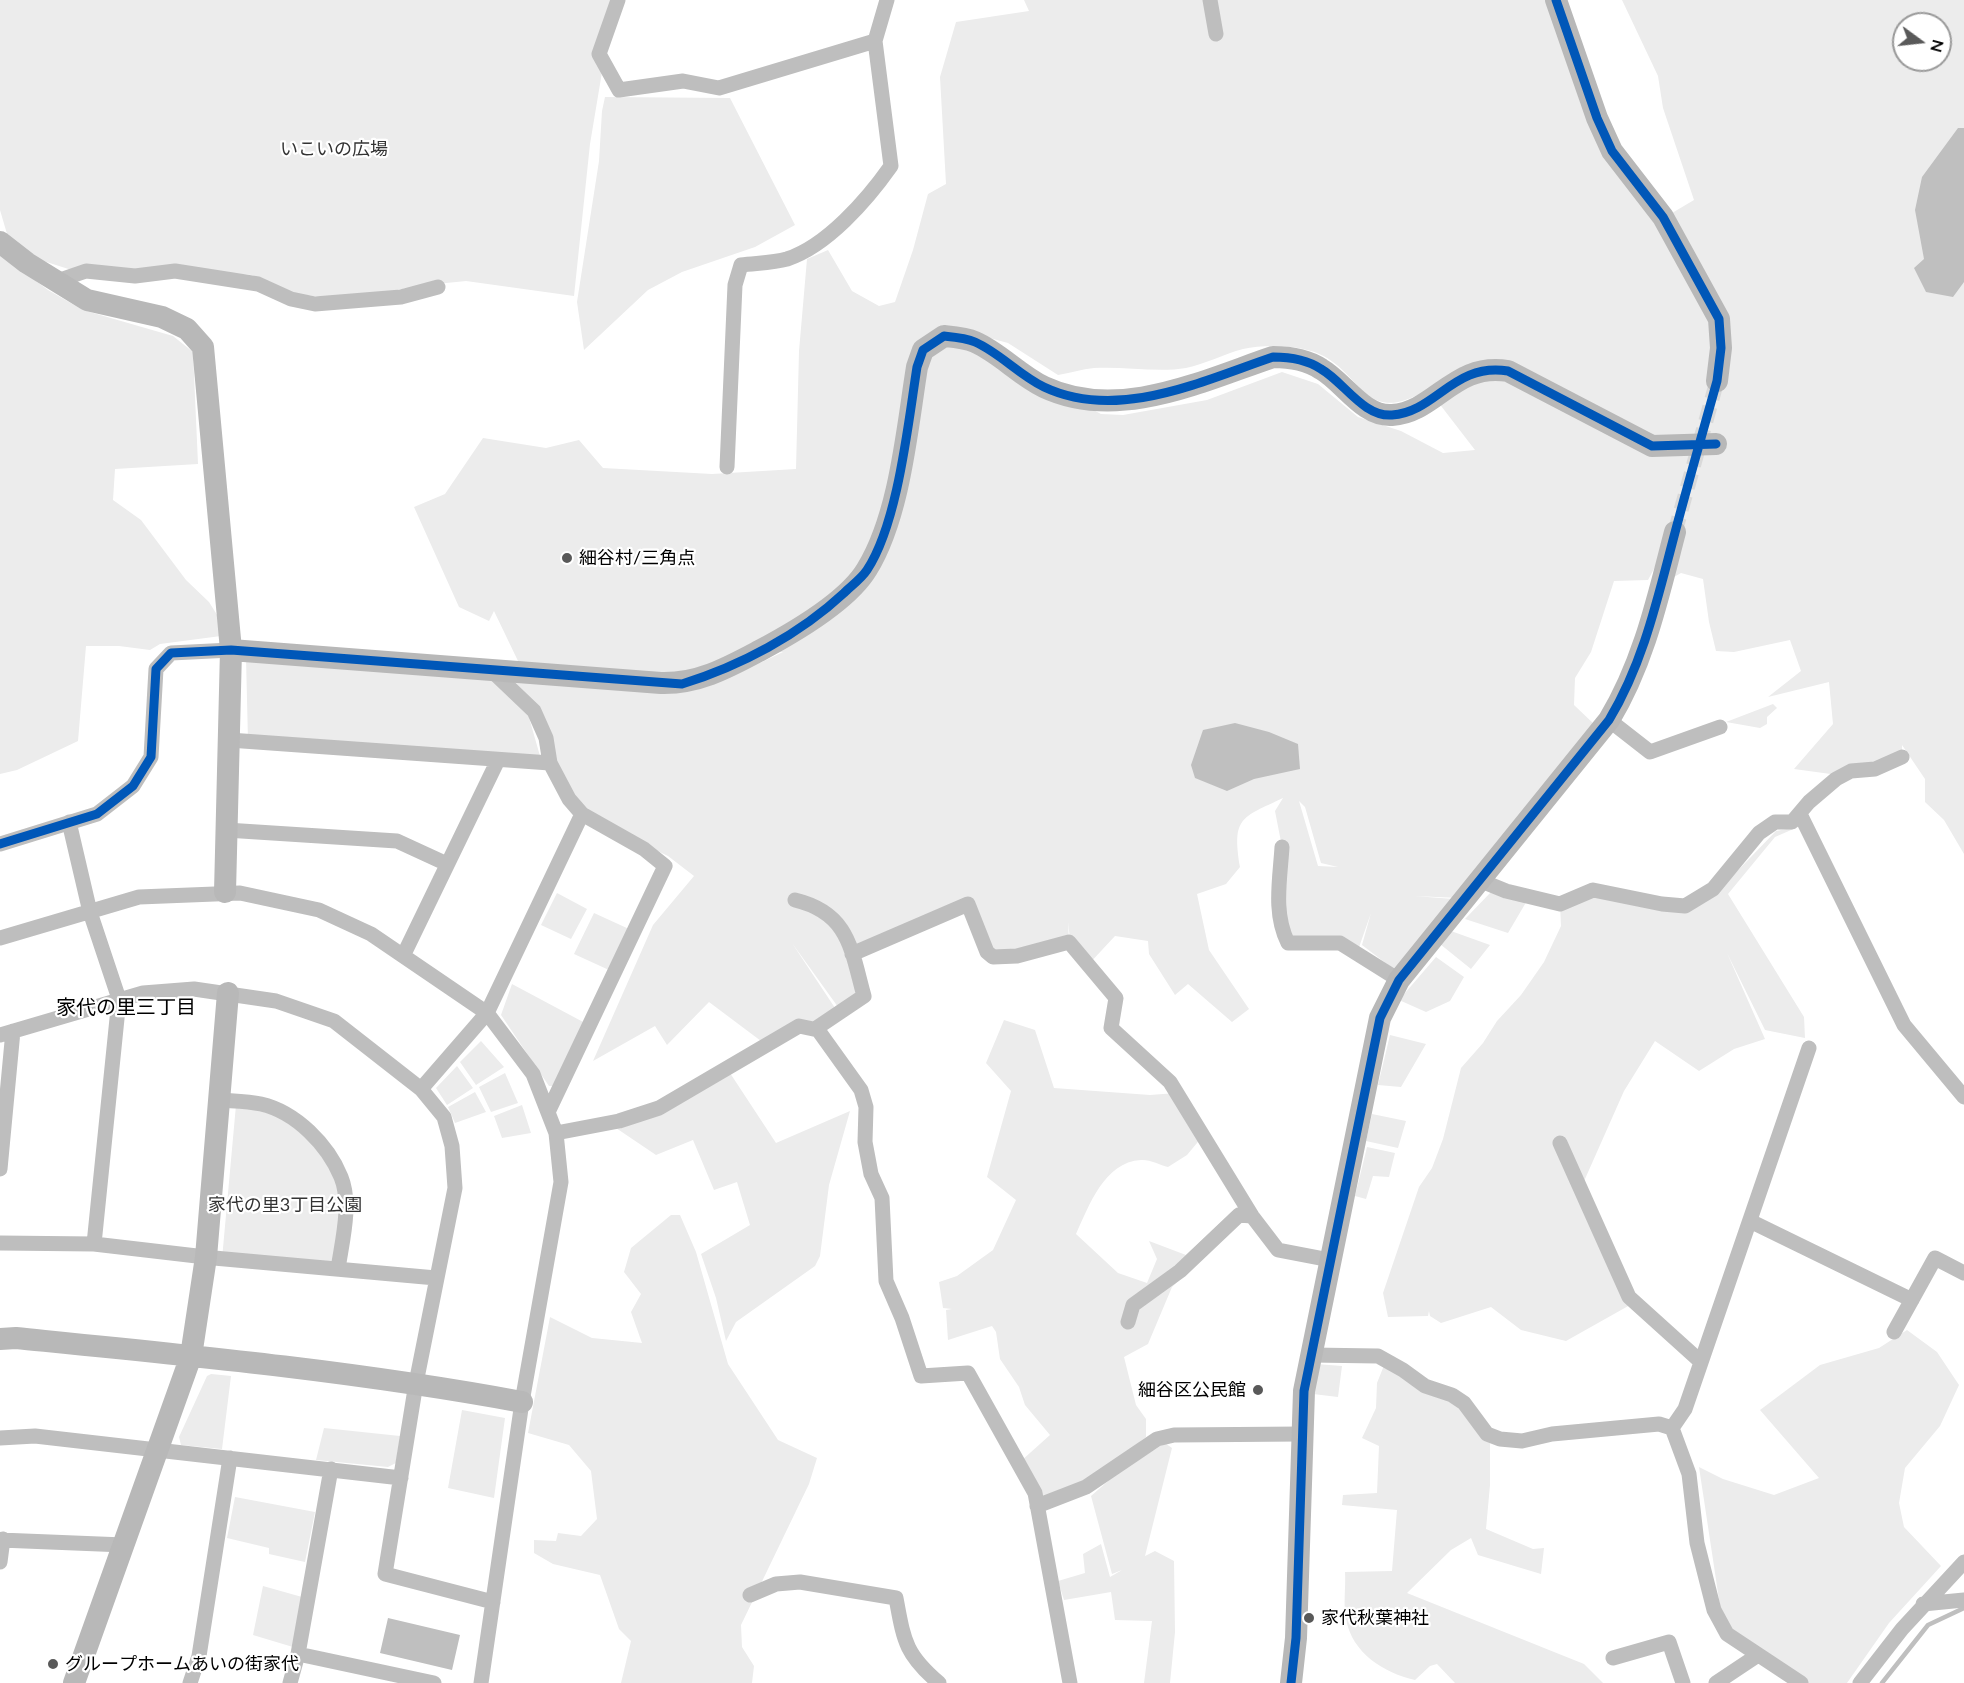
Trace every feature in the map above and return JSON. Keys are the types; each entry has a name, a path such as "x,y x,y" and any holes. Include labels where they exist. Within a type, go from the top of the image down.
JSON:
{"street":[{"path":"618,0 599,54 619,90 683,81 718,88 875,41"},
{"path":"727,467 735,285 741,265 787,259 815,246 865,200 891,166 875,41 887,0"},
{"path":"1210,0 1216,34"},
{"path":"1556,0 1597,118 1612,151 1663,217 1719,319 1721,348 1717,381"},
{"path":"0,243 87,300 162,317 187,329 203,347 231,650 225,892"},
{"path":"57,281 86,272 135,276 175,271 258,284 291,299 315,304 401,297 438,287"},
{"path":"0,844 97,814 133,786 151,757 156,669 171,653 231,650 682,684 714,674 819,616 866,571 876,549 898,481 917,367 923,350 944,336 974,341 1043,387 1071,397 1113,400 1159,395 1273,357 1292,357 1322,369 1371,411 1391,415 1411,411 1462,377 1480,370 1498,369 1508,371 1652,446 1716,444"},
{"path":"1291,1683 1296,1638 1304,1391 1380,1018 1399,980 1609,720 1631,682 1641,656 1675,532"},
{"path":"491,670 534,711 546,738 550,764 569,799 582,814 644,849 664,866 549,1110"},
{"path":"1609,720 1650,752 1720,728"},
{"path":"229,740 550,764"},
{"path":"1479,880 1506,891 1560,904 1593,890 1662,904 1685,906 1713,889 1760,833 1775,822 1792,822 1809,802 1836,779 1851,771 1875,769 1902,756"},
{"path":"404,954 498,760"},
{"path":"422,1089 488,1013 582,814"},
{"path":"1800,814 1904,1025 1964,1097"},
{"path":"69,822 90,912 119,999 94,1244"},
{"path":"226,830 396,841 447,864"},
{"path":"1282,847 1278,901 1281,929 1288,944 1340,943 1399,980"},
{"path":"0,938 139,897 225,892 269,898 319,910 371,933 488,1013 533,1074 556,1132 561,1182 522,1402 481,1683"},
{"path":"795,900 816,905 830,916 844,933 864,996 815,1029"},
{"path":"852,954 968,904 987,952 993,957 1017,956 1069,942 1116,998 1111,1028 1170,1082 1252,1216 1278,1250 1330,1260"},
{"path":"0,1169 7,1033 143,993 194,989 276,1001 333,1021 422,1089 444,1117 452,1146 455,1188 416,1383 385,1574 493,1602"},
{"path":"80,1681 124,1545 160,1449 191,1356 206,1257 228,993"},
{"path":"556,1132 619,1121 658,1108 799,1026 815,1029 861,1090 866,1107 865,1142 871,1174 882,1198 886,1281 902,1318 921,1376 968,1373 1035,1493 1070,1683"},
{"path":"1672,1428 1685,1409 1809,1048"},
{"path":"220,1100 263,1104 298,1121 321,1144 341,1178 345,1207 338,1269"},
{"path":"1560,1143 1629,1297 1701,1362"},
{"path":"1128,1322 1133,1305 1180,1271 1239,1215 1252,1216"},
{"path":"1750,1221 1912,1300"},
{"path":"0,1243 94,1244 206,1257 436,1278"},
{"path":"1894,1332 1935,1258 1964,1273"},
{"path":"0,1339 16,1338 191,1356 416,1383 522,1402"},
{"path":"1311,1355 1378,1356 1425,1386 1467,1405 1487,1434 1500,1439 1522,1442 1552,1434 1659,1424 1672,1428"},
{"path":"1672,1428 1689,1474 1697,1543 1714,1610 1727,1634 1801,1683"},
{"path":"1037,1506 1086,1487 1156,1440 1166,1437 1174,1435 1301,1434"},
{"path":"0,1438 35,1436 401,1478"},
{"path":"190,1683 200,1656 230,1458"},
{"path":"290,1683 298,1654 331,1469"},
{"path":"0,1562 1,1540 124,1545"},
{"path":"1860,1683 1923,1604 1964,1562"},
{"path":"750,1595 776,1584 800,1582 896,1598 907,1650 920,1667 939,1683"},
{"path":"1923,1604 1964,1600"},
{"path":"1613,1658 1669,1642 1683,1683"},
{"path":"298,1654 434,1683"},
{"path":"1716,1683 1758,1655"}],"green space":[{"name":"いこいの広場","path":"0,0 614,0 590,144 574,296 466,281 349,298 313,296 292,293 252,275 176,268 81,273 12,251 0,210"},
{"path":"1024,0 1547,0 1581,105 1667,216 1694,200 1663,108 1658,76 1622,0 1964,0 1964,854 1944,820 1925,802 1925,779 1902,745 1902,757 1838,775 1794,769 1833,724 1829,682 1768,697 1801,671 1790,640 1734,652 1716,651 1703,579 1681,573 1674,577 1655,567 1648,580 1614,581 1591,652 1575,678 1574,705 1595,725 1459,898 1414,896 1454,899 1396,971 1362,945 1371,913 1357,953 1288,943 1282,847 1275,811 1283,798 1257,810 1243,821 1237,838 1240,867 1226,884 1197,894 1209,950 1249,1009 1232,1022 1188,984 1175,995 1149,954 1148,941 1115,936 1088,965 1070,939 1068,922 1069,942 994,960 969,904 855,952 859,993 838,1007 792,943 837,1011 817,1025 761,1041 709,1002 667,1045 655,1026 593,1061 653,925 694,876 668,856 582,814 526,707 542,763 248,741 246,658 509,671 518,661 494,611 489,621 459,607 414,507 445,494 483,438 546,448 579,440 603,468 712,474 796,469 799,351 807,259 828,250 852,291 879,306 895,302 913,250 928,194 946,184 940,77 956,22 1029,11","holes":["942,325 1008,343 1058,375 1094,368 1152,370 1186,368 1250,348 1275,346 1300,348 1325,357 1374,399 1388,403 1405,400 1428,389 1475,450 1443,453 1401,431 1358,417 1318,384 1282,372 1207,400 1123,415 1101,414 955,338 916,359","783,652 762,662 661,683 752,654","1299,801 1305,807 1321,863 1338,867 1318,866"]},
{"path":"605,97 730,98 795,225 755,247 682,272 648,290 584,350 577,302 599,161"},
{"path":"0,254 48,290 83,310 173,336 193,352 198,464 115,469 113,500 141,520 186,580 209,602 219,618 221,636 160,644 150,650 119,646 86,646 78,741 17,770 0,774"},
{"path":"1773,704 1777,708 1767,717 1767,724 1760,728 1726,722"},
{"path":"1798,827 1775,837 1728,894 1804,1017 1805,1038 1765,1030 1727,953 1765,1039 1734,1049 1699,1071 1655,1041 1624,1091 1581,1188 1630,1305 1566,1341 1521,1330 1491,1307 1441,1323 1430,1316 1429,1311 1428,1316 1388,1317 1383,1293 1419,1187 1432,1168 1443,1139 1461,1068 1483,1043 1497,1021 1521,995 1544,962 1561,926 1560,904 1593,890 1685,906 1719,890 1776,831"},
{"path":"1492,891 1528,899 1508,933 1465,919"},
{"path":"557,893 587,909 571,939 541,925"},
{"path":"594,913 629,929 609,970 574,954"},
{"path":"1451,931 1490,945 1471,969 1440,944"},
{"path":"1436,957 1464,977 1450,1001 1426,1012 1399,1000"},
{"path":"512,984 585,1023 554,1086 549,1086 501,1015"},
{"path":"1004,1020 1035,1030 1054,1088 1150,1095 1176,1093 1202,1137 1187,1155 1168,1167 1144,1160 1128,1163 1117,1168 1099,1187 1076,1234 1118,1273 1147,1283 1157,1259 1149,1241 1186,1255 1239,1205 1246,1217 1172,1287 1148,1344 1124,1357 1136,1405 1146,1419 1146,1437 1086,1483 1043,1497 1021,1461 1050,1435 1025,1405 1019,1387 1000,1359 996,1332 992,1326 948,1340 946,1310 952,1309 943,1308 939,1282 957,1276 993,1250 1016,1200 987,1177 1011,1091 986,1063"},
{"path":"1390,1035 1426,1044 1401,1087 1378,1085"},
{"path":"481,1041 504,1067 476,1085 460,1062"},
{"path":"457,1066 473,1088 447,1105 436,1088"},
{"path":"505,1073 518,1103 491,1112 479,1087"},
{"path":"730,1073 776,1143 850,1111 829,1185 820,1256 815,1266 736,1322 726,1341 716,1298 701,1254 750,1225 737,1182 714,1190 693,1140 656,1155 616,1128"},
{"path":"475,1092 486,1112 455,1123 448,1107"},
{"name":"家代の里3丁目公園","path":"261,1104 297,1123 340,1175 338,1269 222,1259 236,1105"},
{"path":"522,1105 531,1133 502,1138 494,1116"},
{"path":"1372,1114 1406,1121 1398,1148 1366,1141"},
{"path":"1367,1147 1395,1153 1389,1177 1373,1176 1366,1199 1355,1196"},
{"path":"671,1215 680,1215 696,1252 728,1364 778,1440 817,1458 809,1484 741,1625 742,1647 754,1666 752,1683 621,1683 631,1641 619,1629 600,1575 553,1564 534,1553 534,1540 556,1541 558,1533 581,1536 597,1519 591,1471 569,1445 528,1433 550,1317 592,1338 642,1343 631,1312 641,1294 624,1272 631,1248"},
{"path":"1907,1330 1937,1352 1959,1385 1940,1426 1905,1468 1899,1503 1904,1527 1941,1566 1889,1623 1847,1683 1801,1683 1723,1626 1699,1467 1723,1479 1774,1495 1819,1478 1760,1410 1820,1365 1879,1348"},
{"path":"1385,1363 1464,1403 1490,1435 1490,1485 1486,1529 1533,1549 1544,1548 1541,1574 1478,1555 1471,1538 1451,1550 1407,1593 1584,1664 1603,1683 1455,1683 1437,1664 1430,1666 1415,1680 1381,1667 1371,1660 1355,1642 1349,1631 1345,1613 1345,1572 1392,1571 1397,1510 1342,1505 1343,1495 1377,1493 1379,1446 1362,1438 1376,1408 1377,1383"},
{"path":"1316,1364 1342,1366 1338,1397 1313,1394"},
{"path":"211,1374 231,1376 222,1449 181,1445 179,1437 207,1376"},
{"path":"462,1410 505,1418 494,1498 448,1488"},
{"path":"324,1428 400,1436 396,1463 388,1467 316,1460"},
{"path":"1165,1443 1172,1448 1145,1556 1155,1551 1174,1561 1175,1632 1170,1683 1144,1683 1152,1621 1115,1620 1111,1592 1064,1600 1058,1581 1085,1573 1083,1554 1101,1544 1110,1577 1122,1570 1112,1574 1091,1496 1116,1474"},
{"path":"235,1497 315,1512 305,1562 269,1554 269,1548 227,1538"},
{"path":"263,1586 302,1597 293,1647 253,1635"}],"shaded area":[{"path":"1958,128 1964,128 1964,282 1953,297 1926,292 1914,268 1924,259 1915,210 1922,177"},
{"path":"1235,723 1269,732 1298,744 1300,769 1254,779 1227,791 1195,778 1191,765 1203,730"},
{"path":"388,1618 460,1635 452,1670 380,1653"}],"waterway":[{"path":"1882,1683 1928,1625 1964,1608"}],"tunnel":[{"path":"1675,532 1717,381"}],"cycle path":[{"path":"1291,1683 1296,1638 1304,1391 1380,1018 1399,980 1609,720 1621,699 1631,678 1654,612 1717,381 1721,348 1719,319 1663,217 1612,151 1597,118 1556,0"},
{"path":"0,844 97,814 133,786 151,757 156,669 171,653 231,650 682,684 704,677 768,648 826,608 867,570 878,550 894,500 917,367 923,350 944,336 975,342 1044,387 1072,397 1101,400 1130,399 1160,394 1279,357 1310,363 1329,375 1363,405 1382,414 1392,415 1421,406 1459,380 1473,374 1489,370 1508,371 1652,446 1716,444"}],"place":[{"name":"細谷村/三角点","path":"567,558"},
{"name":"細谷区公民館","path":"1258,1390"},
{"name":"家代秋葉神社","path":"1309,1618"},
{"name":"グループホームあいの街家代","path":"53,1664"}],"district":[{"name":"家代の里三丁目","path":"126,1008"}]}
